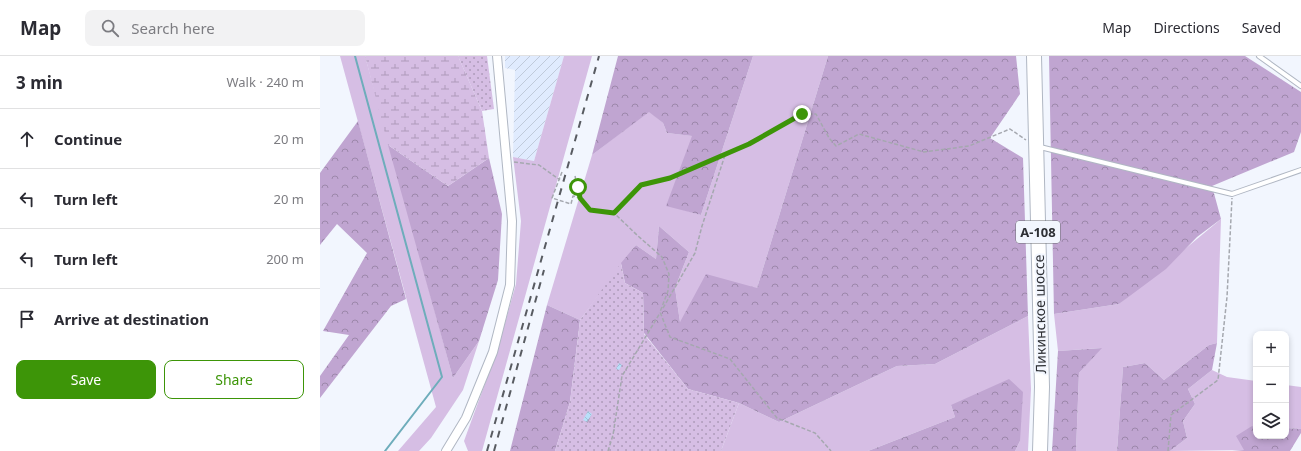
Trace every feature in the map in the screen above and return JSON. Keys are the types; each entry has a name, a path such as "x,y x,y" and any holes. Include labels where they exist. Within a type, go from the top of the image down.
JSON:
{"highway":[{"name":"Ликинское шоссе","path":"1032,60 1036,146 1042,387 1040,451"}],"street":[{"path":"446,451 466,418 492,352 510,285 512,221 497,56"}],"lane":[{"path":"1259,56 1301,86"},
{"path":"1036,146 1232,194 1301,170"}],"path":[{"path":"614,213 641,185 670,178 725,155 749,144 802,114 816,114 829,138 836,146 859,134 924,152 968,146 1010,129 1036,146"},
{"path":"608,451 614,435 622,376 695,254 702,226 725,155"},
{"path":"507,161 540,166 560,180"},
{"path":"562,172 552,198 571,204 572,196 580,198"},
{"path":"575,176 580,198 590,210 614,213 662,257 669,274 668,291 660,312 670,337 730,359 777,418 815,433 831,451"},
{"path":"1168,451 1170,415 1218,380 1227,297 1232,194"}],"shaded area":[{"path":"505,56 564,56 534,161 513,157 515,70 505,68"}],"green space":[{"path":"340,56 365,56 453,378 479,341 463,390 431,438 419,451 398,451 436,407"},
{"path":"365,56 458,56 482,111 489,158 448,186 388,145"},
{"path":"458,56 487,56 494,109 482,111"},
{"path":"564,56 592,56 482,451 468,451 464,441 497,351 516,284 521,221 513,157 534,161"},
{"path":"618,56 753,56 701,215 666,206 692,136 667,133 663,123 649,112 592,155"},
{"path":"753,56 828,56 757,288 680,322 675,288 689,252 659,226 656,259 636,245 580,320 547,305 592,155 649,111 663,123 667,133 693,136 667,205 701,215"},
{"path":"828,56 1016,56 1020,94 990,138 1023,158 1028,316 935,364 897,366 779,422 739,403 688,389 644,333 643,293 625,283 621,263 636,245 656,259 659,226 689,252 675,288 680,322 706,274 757,288"},
{"path":"1049,56 1245,56 1301,92 1301,132 1294,152 1212,186 1221,219 1197,237 1166,269 1119,304 1054,314"},
{"path":"358,121 406,299 391,306 320,398 320,376 349,335 323,331 367,253 337,224 320,245 320,173"},
{"path":"388,145 448,186 489,158 502,214 498,280 479,341 453,378"},
{"path":"1221,219 1217,343 1209,345 1164,380 1145,363 1123,367 1117,451 1076,451 1079,373 1101,348 1058,351 1054,314 1119,304"},
{"path":"621,263 625,283 643,293 644,334 688,389 739,403 721,451 555,451 570,402 580,320"},
{"path":"547,305 580,320 570,402 555,451 510,451"},
{"path":"1028,316 1031,389 1028,451 1015,451 1020,441 951,405 955,417 868,451 721,451 739,403 779,422 897,366 935,364"},
{"path":"1217,343 1212,370 1188,389 1195,404 1183,421 1187,438 1170,451 1117,451 1123,367 1145,363 1164,380 1209,345"},
{"path":"1102,348 1079,373 1076,451 1052,451 1058,351"},
{"path":"1212,370 1227,377 1253,381 1253,426 1244,450 1170,451 1187,438 1183,421 1195,404 1188,389"},
{"path":"1009,379 1023,392 1020,441 1015,451 868,451 955,417 951,405"},
{"path":"1289,385 1301,387 1301,429 1289,428"},
{"path":"1252,426 1253,439 1289,439 1289,428 1301,429 1301,433 1290,451 1232,451 1244,450 1236,436"}],"building":[{"path":"619,363 622,365 619,370 616,369"},
{"path":"588,411 592,414 587,422 583,420"}],"waterway":[{"path":"355,56 442,377 385,451"}],"railway":[{"path":"487,451 599,56"},
{"path":"494,451 544,270"}],"route":[{"path":"578,187 580,198 590,210 614,213 641,185 670,178 749,144 802,114"}]}
